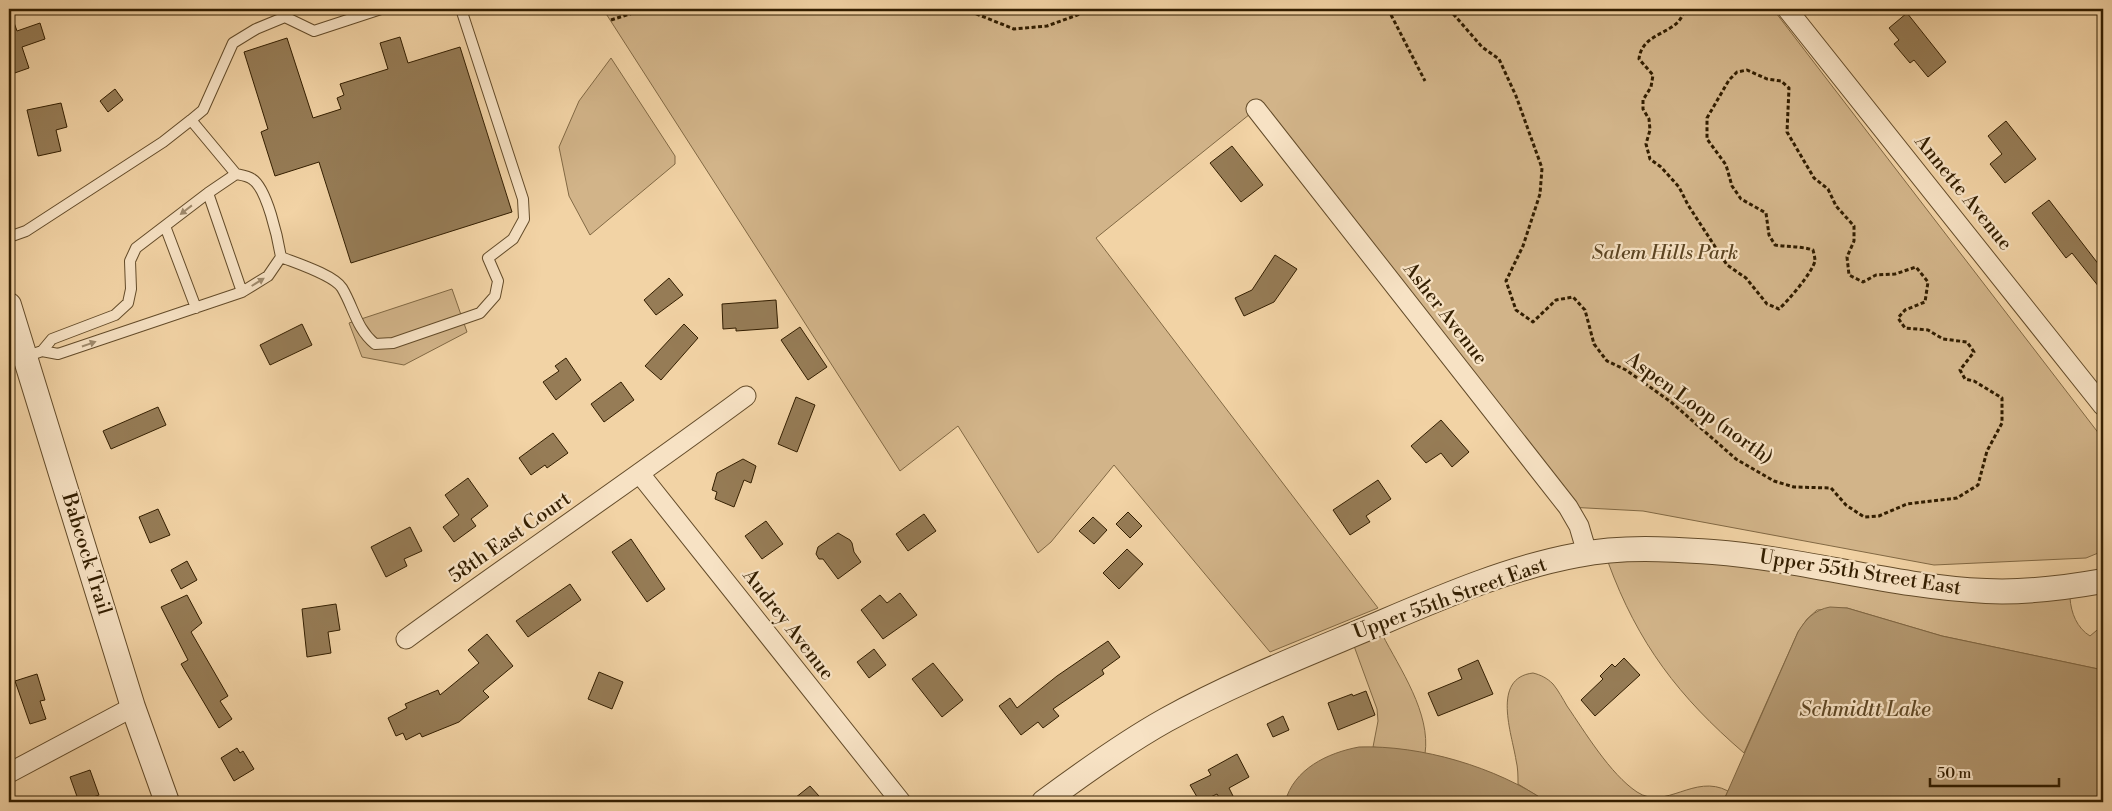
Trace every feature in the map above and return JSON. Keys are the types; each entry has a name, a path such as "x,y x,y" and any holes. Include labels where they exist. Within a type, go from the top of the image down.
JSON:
{"street":[{"name":"Annette Avenue","path":"1791,10 2103,406"},
{"name":"Asher Avenue","path":"1256,109 1568,507 1579,526 1587,553"},
{"name":"Babcock Trail","path":"9,305 34,354 133,707 167,802"},
{"name":"58th East Court","path":"406,639 640,474 746,396"},
{"name":"Audrey Avenue","path":"640,474 901,802"},
{"name":"Upper 55th Street East","path":"1044,802 1133,740 1172,717 1225,691 1455,593 1525,568 1587,553 1651,550 1730,554 1918,584 1983,591 2040,590 2103,581"},
{"path":"9,773 133,707"}],"lane":[{"path":"9,237 26,230 147,153 202,110 233,44 256,28 285,16 314,31 381,9"},
{"path":"281,257 321,273 341,286 364,335 375,344 393,343 480,314 495,296 498,281 488,258 513,239 524,219 523,199 461,9"},
{"path":"34,354 58,354 242,292 268,276 281,257 277,231 261,190 252,179 236,174 190,120"},
{"path":"34,354 52,339 115,315 128,303 131,289 130,261 136,248 236,174"},
{"path":"208,193 242,292"},
{"path":"165,226 196,308"}],"path":[{"path":"611,20 645,9"},
{"path":"964,9 1014,29 1047,26 1094,9"},
{"path":"1388,9 1425,81"},
{"name":"Aspen Loop (north)","path":"1449,9 1482,47 1499,59 1516,96 1542,168 1540,194 1523,246 1506,282 1516,310 1533,322 1556,300 1572,297 1585,310 1594,344 1607,361 1626,370 1672,402 1736,460 1774,481 1794,486 1830,488 1846,505 1864,517 1879,516 1906,504 1957,498 1978,485 1987,451 2002,423 2002,398 1974,381 1965,379 1960,370 1974,352 1966,342 1943,339 1928,330 1905,328 1898,318 1905,310 1925,302 1928,282 1916,267 1895,274 1876,275 1863,282 1849,275 1847,256 1854,241 1854,226 1836,206 1828,189 1814,178 1787,132 1789,88 1781,81 1766,79 1747,70 1736,72 1729,80 1707,118 1707,139 1726,165 1732,186 1741,198 1766,213 1769,235 1775,245 1789,248 1802,247 1812,250 1815,260 1811,270 1789,300 1778,309 1767,304 1746,278 1727,265 1688,205 1679,187 1661,167 1650,159 1646,144 1650,130 1650,119 1643,109 1643,100 1651,87 1653,75 1639,59 1640,52 1653,36 1670,30 1683,15 1684,9"}],"green space":[{"name":"Salem Hills Park","path":"603,9 1773,9 2103,439 2103,551 2086,558 1934,565 1643,511 1568,507 1255,110 1096,238 1378,608 1270,652 1114,465 1051,542 1038,553 958,426 900,471"},
{"path":"611,58 675,156 675,164 590,235 569,196 559,147 579,101"},
{"path":"452,289 467,332 404,365 362,357 349,323"},
{"path":"1608,562 1713,563 2070,598 2076,620 2085,633 2090,636 2103,625 2103,670 1942,636 1847,608 1817,610 1807,619 1798,632 1744,753 1680,690 1663,667 1633,619"},
{"path":"1382,634 1419,707 1426,739 1425,754 1373,747 1378,721 1377,709 1354,646"},
{"path":"1533,673 1544,677 1553,684 1608,764 1617,775 1637,792 1648,797 1659,797 1692,788 1716,787 1728,791 1723,802 1547,802 1518,784 1517,766 1507,709 1508,696 1512,685 1520,677"}],"water":[{"name":"Schmidtt Lake","path":"1830,607 1847,608 1942,636 2103,670 2103,802 1723,802 1798,632 1811,616 1819,610"},
{"path":"1359,747 1407,750 1457,761 1505,778 1547,802 1285,802 1289,790 1296,780 1313,764 1335,753"}],"building":[{"path":"1907,13 1946,62 1928,77 1914,60 1910,63 1894,44 1899,40 1889,28"},
{"path":"11,14 17,31 40,23 45,39 22,47 29,68 9,75 9,15"},
{"path":"400,37 408,63 460,47 512,212 351,263 319,162 275,176 261,132 268,129 244,52 287,38 313,118 341,109 337,98 344,95 340,84 388,69 380,43"},
{"path":"115,89 123,100 108,112 100,101"},
{"path":"61,103 67,127 56,130 61,151 38,156 27,110"},
{"path":"2006,121 2036,159 2005,183 1990,164 2002,154 1988,136"},
{"path":"1232,146 1263,185 1241,202 1210,163"},
{"path":"2049,200 2103,270 2103,292 2072,253 2066,258 2032,213"},
{"path":"1275,255 1297,269 1274,302 1244,316 1235,298 1252,290"},
{"path":"669,278 683,295 656,315 644,300"},
{"path":"776,300 778,328 736,331 736,328 723,329 722,304"},
{"path":"302,324 312,345 270,365 260,345"},
{"path":"684,324 698,338 661,380 645,366"},
{"path":"800,327 827,367 808,380 781,340"},
{"path":"566,358 581,380 556,400 543,382 559,371 555,366"},
{"path":"621,382 634,400 604,422 591,404"},
{"path":"796,397 815,405 797,452 778,444"},
{"path":"158,407 166,425 111,449 103,431"},
{"path":"1441,420 1469,452 1452,467 1441,453 1426,463 1411,446"},
{"path":"553,433 568,453 547,468 545,465 531,475 519,458"},
{"path":"743,459 756,466 751,483 744,480 734,507 715,499 717,492 712,490 717,473"},
{"path":"468,478 488,506 471,519 476,526 454,542 443,527 459,515 445,495"},
{"path":"1378,480 1391,499 1366,516 1370,522 1350,535 1333,510"},
{"path":"158,509 170,535 150,543 139,517"},
{"path":"1128,512 1142,526 1130,538 1116,524"},
{"path":"924,514 936,531 908,551 896,534"},
{"path":"1093,517 1107,530 1094,544 1079,531"},
{"path":"766,521 783,544 762,559 745,536"},
{"path":"410,527 422,551 404,559 407,566 386,577 371,547"},
{"path":"838,533 850,540 854,552 861,562 838,579 823,559 819,559 816,554 818,547"},
{"path":"631,539 665,589 647,602 612,552"},
{"path":"1127,549 1143,564 1119,589 1103,573"},
{"path":"187,561 197,580 181,589 171,570"},
{"path":"570,584 581,600 528,637 516,621"},
{"path":"900,593 917,615 883,639 861,610 880,595 887,603"},
{"path":"187,595 202,623 191,632 228,696 220,701 232,719 219,728 181,664 188,660 161,607"},
{"path":"336,604 340,630 328,632 331,653 307,657 302,609"},
{"path":"487,634 513,666 483,691 489,697 459,722 422,737 420,733 406,740 403,733 396,736 388,718 407,708 405,704 438,690 440,695 479,663 468,650"},
{"path":"1108,641 1120,657 1102,670 1104,674 1053,709 1059,716 1043,728 1038,722 1021,735 999,706 1010,698 1017,708 1057,676"},
{"path":"874,649 886,665 869,678 857,662"},
{"path":"1624,658 1640,675 1595,716 1581,700 1603,679 1600,676 1612,664 1615,667"},
{"path":"1478,660 1493,694 1438,716 1428,693 1462,679 1458,669"},
{"path":"933,663 963,700 942,717 912,679"},
{"path":"599,672 623,682 612,709 588,699"},
{"path":"37,674 45,700 40,701 46,719 30,724 15,681"},
{"path":"1366,691 1375,715 1338,730 1328,703"},
{"path":"1283,716 1289,730 1273,737 1267,724"},
{"path":"237,748 240,753 243,751 254,769 234,781 221,758"},
{"path":"1237,754 1249,777 1229,788 1234,798 1222,802 1217,794 1200,802 1190,785 1211,775 1208,770"},
{"path":"90,770 99,795 79,802 70,777"},
{"path":"810,786 819,796 812,802 790,802"}]}
